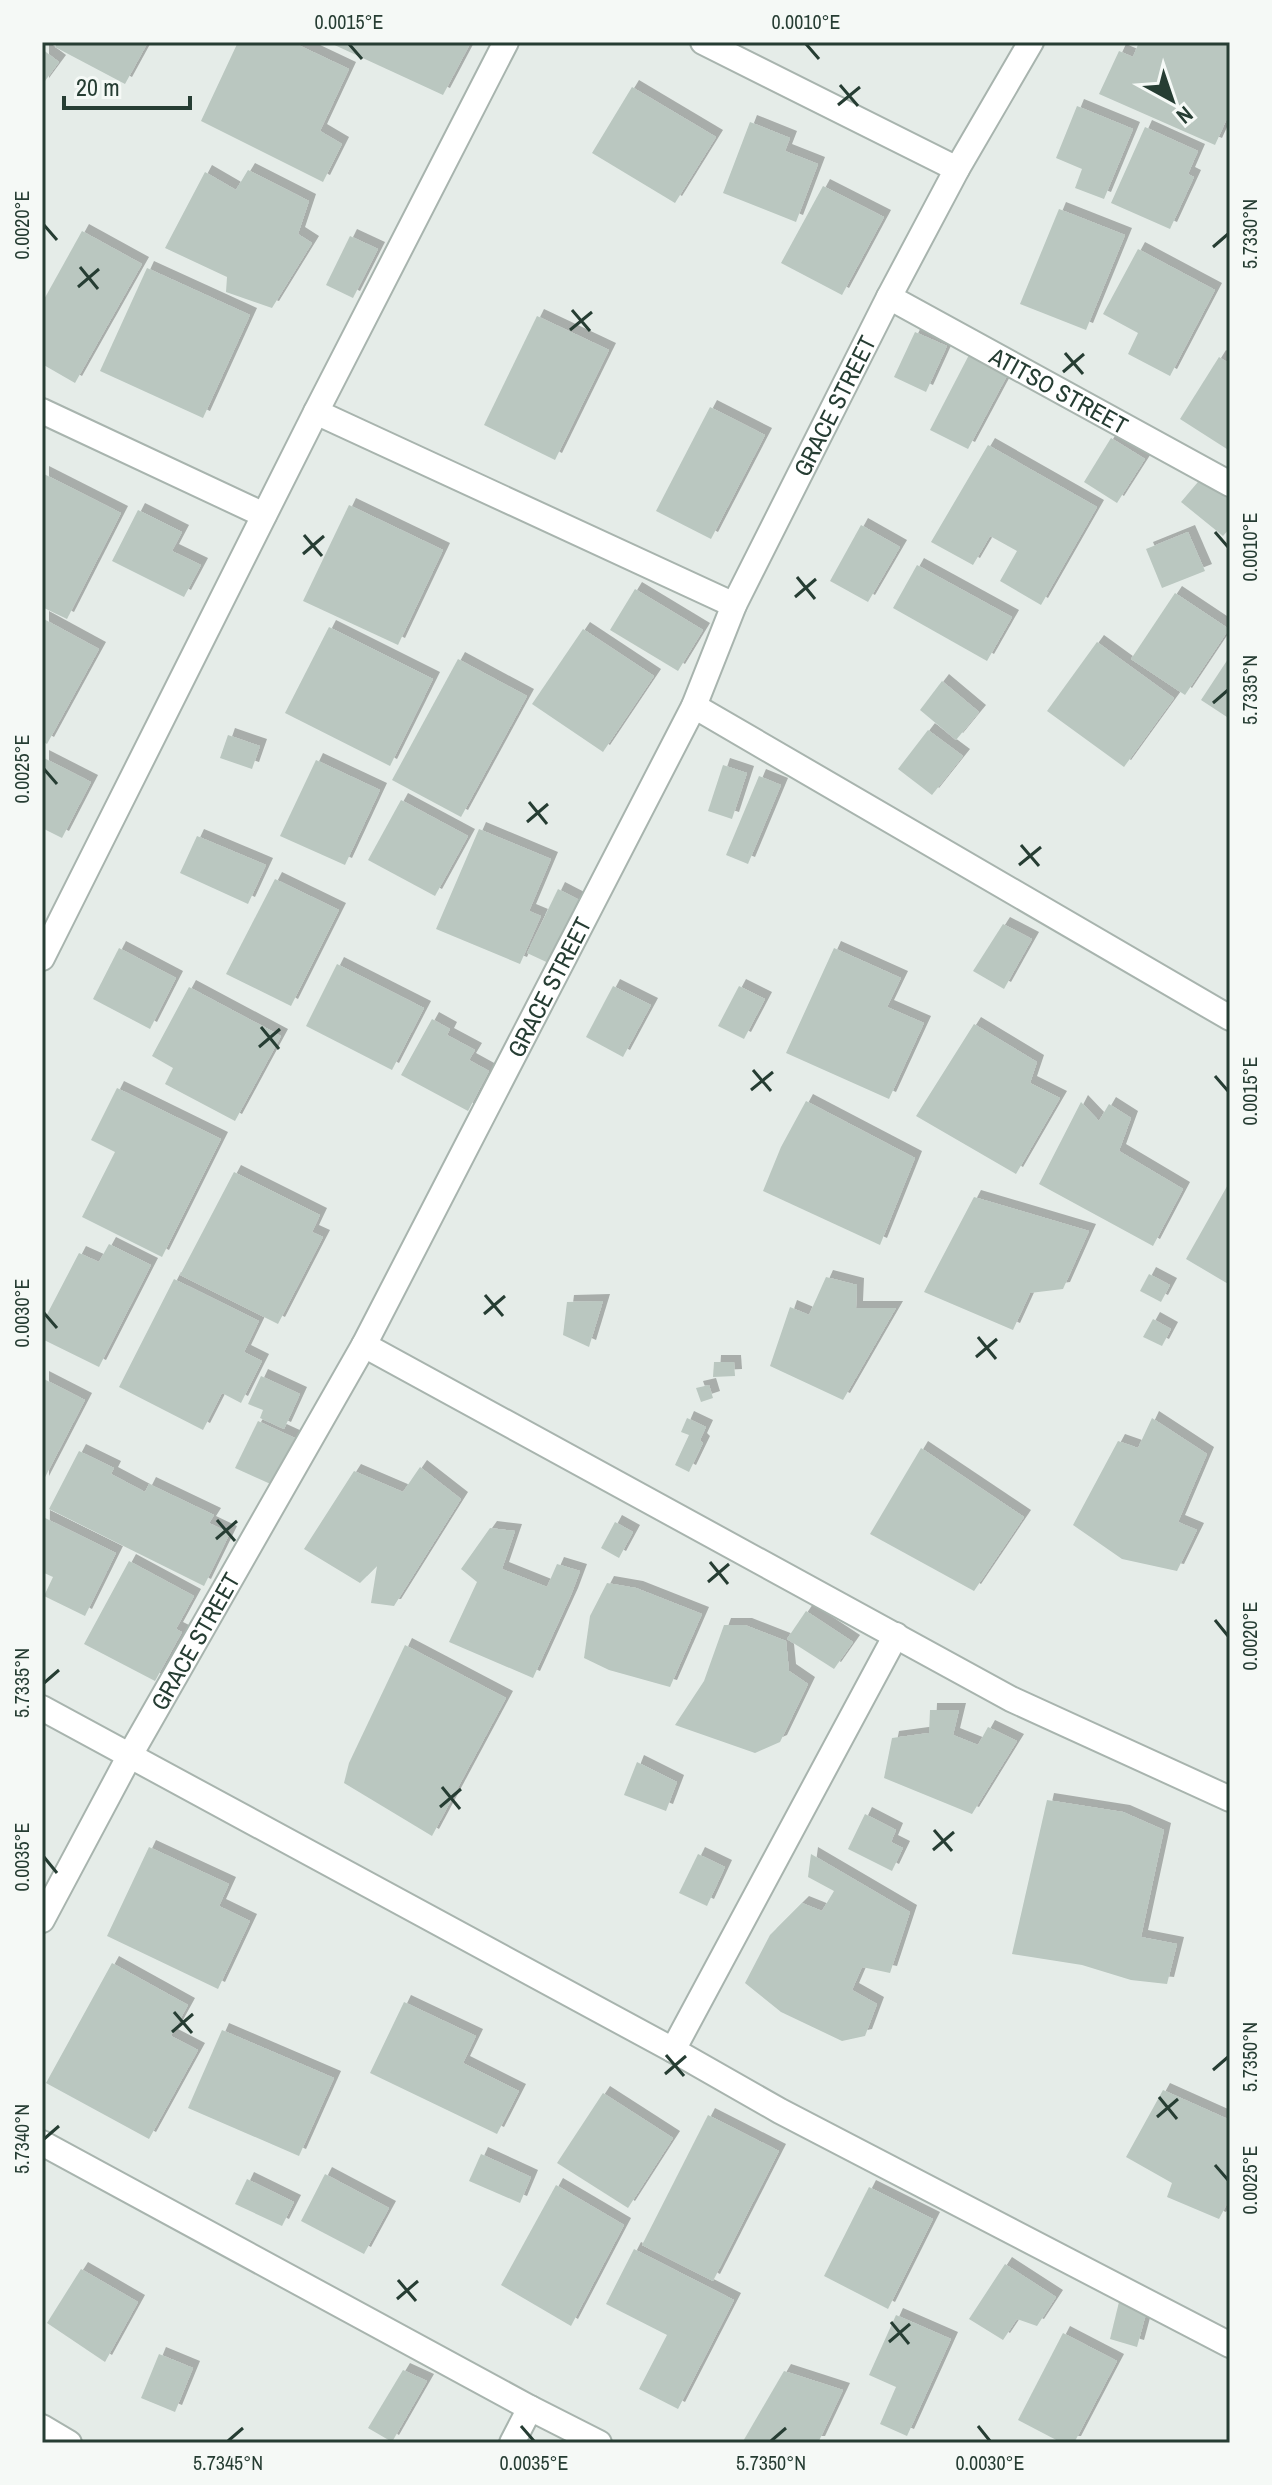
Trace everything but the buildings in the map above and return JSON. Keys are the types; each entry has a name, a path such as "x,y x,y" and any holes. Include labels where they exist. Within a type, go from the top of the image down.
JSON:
{"street":[{"path":"42,958 506,42"},
{"path":"703,42 957,169"},
{"name":"GRACE STREET","path":"42,1920 130,1755 364,1345 694,706 734,605 889,297 957,169 1031,42"},
{"name":"ATITSO STREET","path":"889,297 1230,484"},
{"path":"42,411 264,515"},
{"path":"316,412 734,605"},
{"path":"694,706 1230,1018"},
{"path":"364,1345 1011,1699 1230,1799"},
{"path":"673,2050 896,1635"},
{"path":"42,1708 780,2111 1230,2345"},
{"path":"42,2143 599,2443"},
{"path":"512,2443 530,2408"},
{"path":"42,2427 69,2443"}]}
